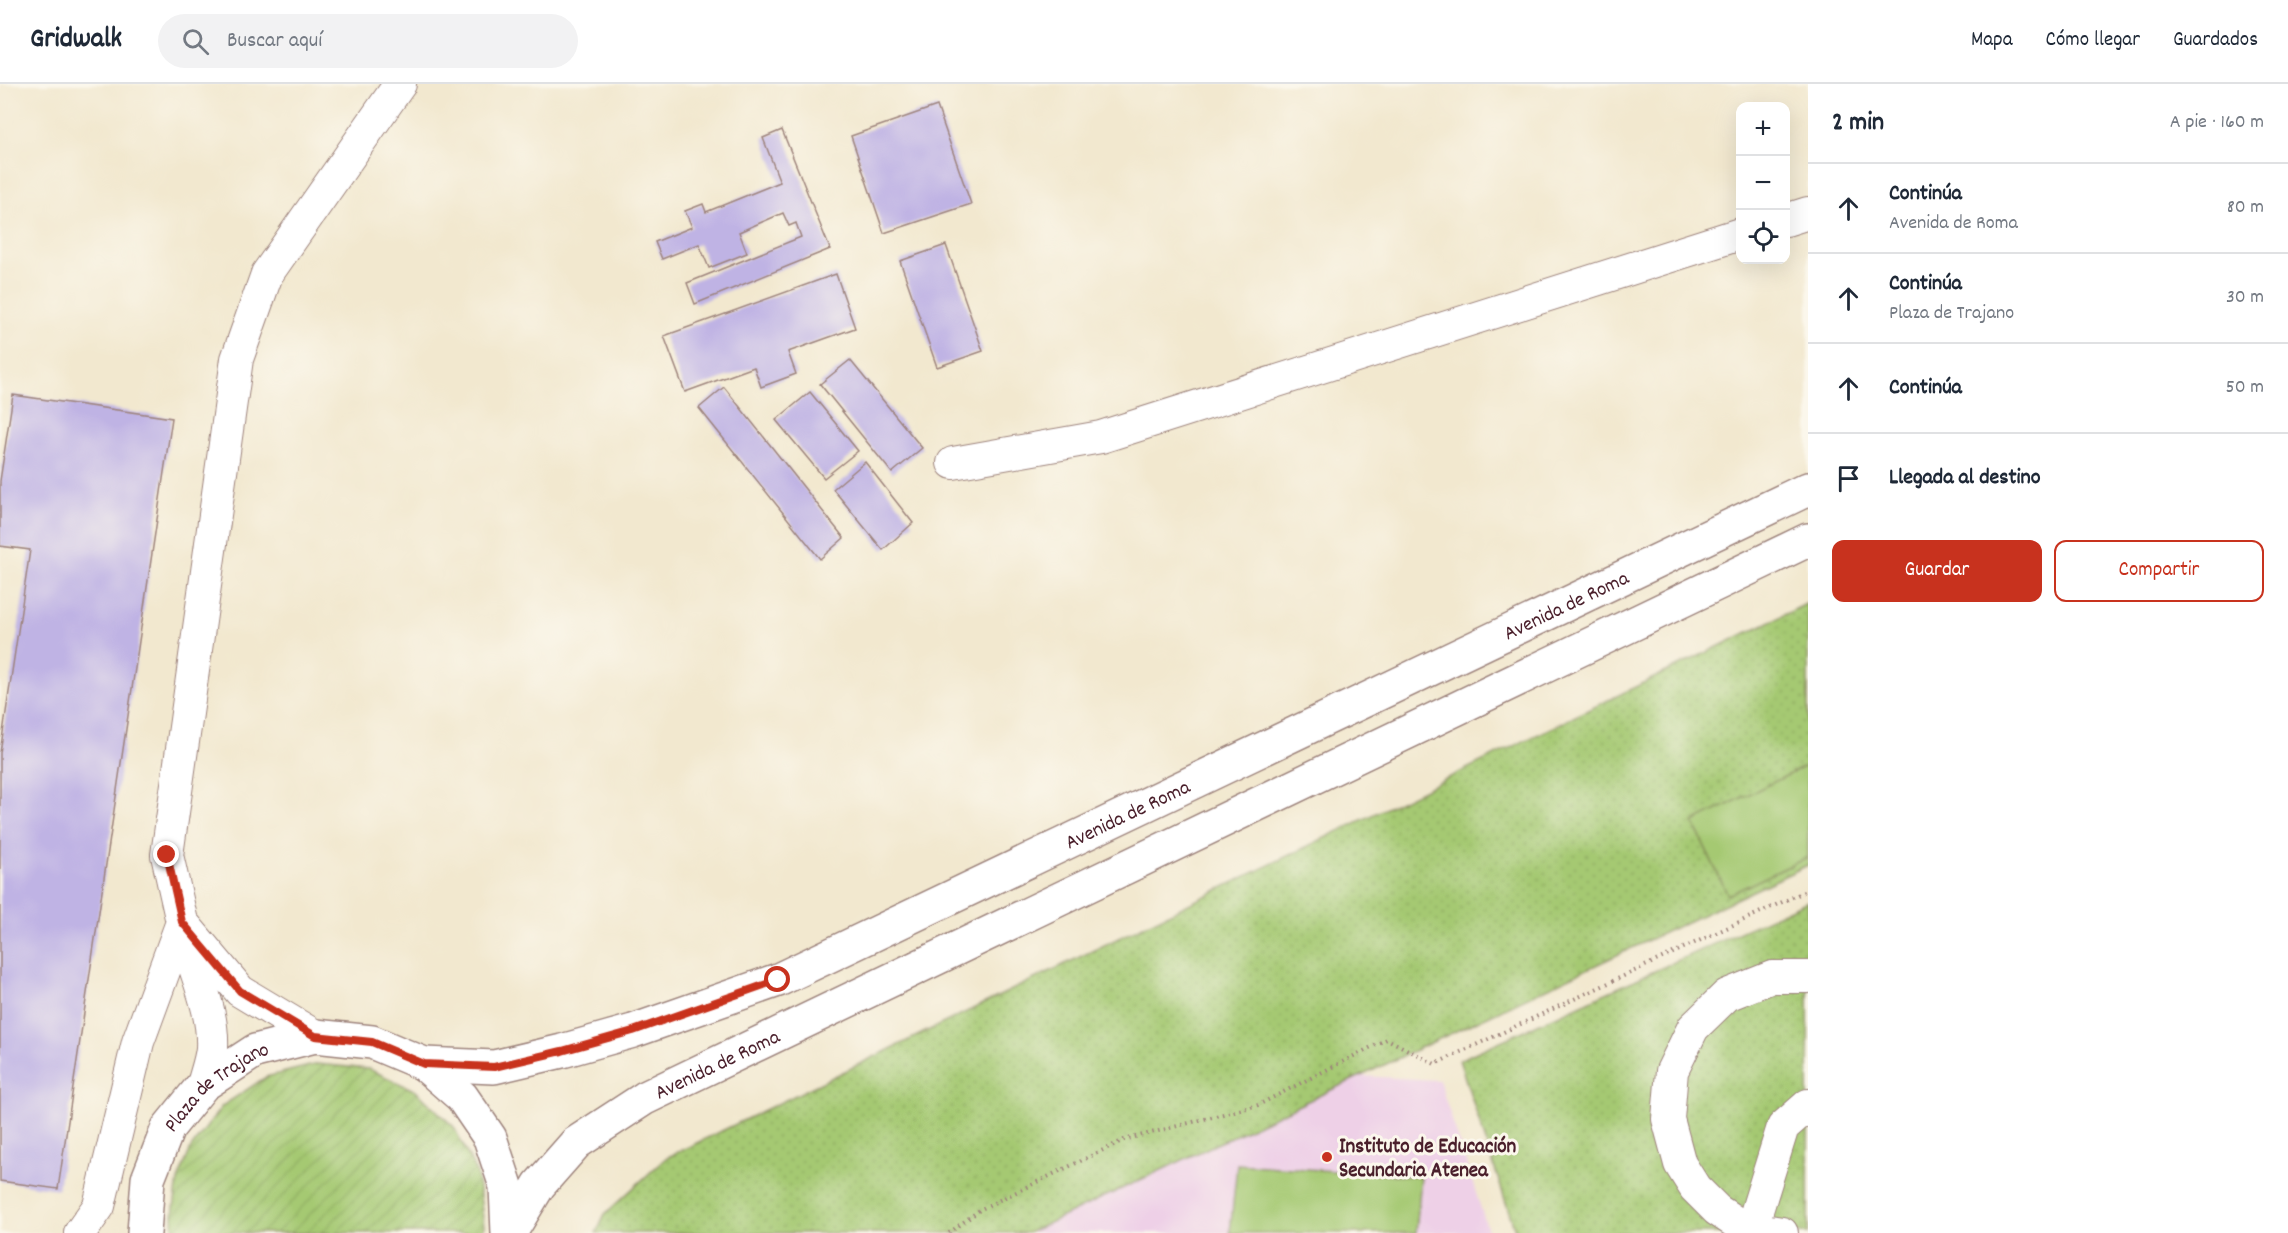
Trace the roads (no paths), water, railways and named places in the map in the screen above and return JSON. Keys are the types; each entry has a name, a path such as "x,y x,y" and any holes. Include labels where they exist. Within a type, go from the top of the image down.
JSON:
{"main road":[{"name":"Avenida de Roma","path":"424,1064 494,1067 562,1051 633,1031 778,980 1808,489"},
{"name":"Avenida de Roma","path":"509,1233 539,1185 576,1143 645,1098 1808,540"},
{"name":"Plaza de Trajano","path":"144,1233 148,1179 160,1148 168,1128 203,1085 255,1051 315,1036 372,1042 424,1064 462,1097 490,1138 506,1186 509,1233"}],"street":[{"path":"203,1085 212,1049 208,1010 191,962 167,855 237,359 267,274 400,84"},
{"path":"1790,218 1808,213"},
{"path":"953,463 1101,437 1736,235"},
{"path":"182,922 240,991 315,1036"},
{"path":"80,1233 99,1206 138,1042 182,922"},
{"path":"1782,1233 1750,1231 1717,1210 1695,1188 1680,1164 1668,1119 1672,1071 1693,1028 1727,995 1772,977 1808,977"},
{"path":"1750,1231 1783,1127 1808,1105"}],"place":[{"name":"Instituto de Educación Secundaria Atenea","path":"1327,1157"}]}
